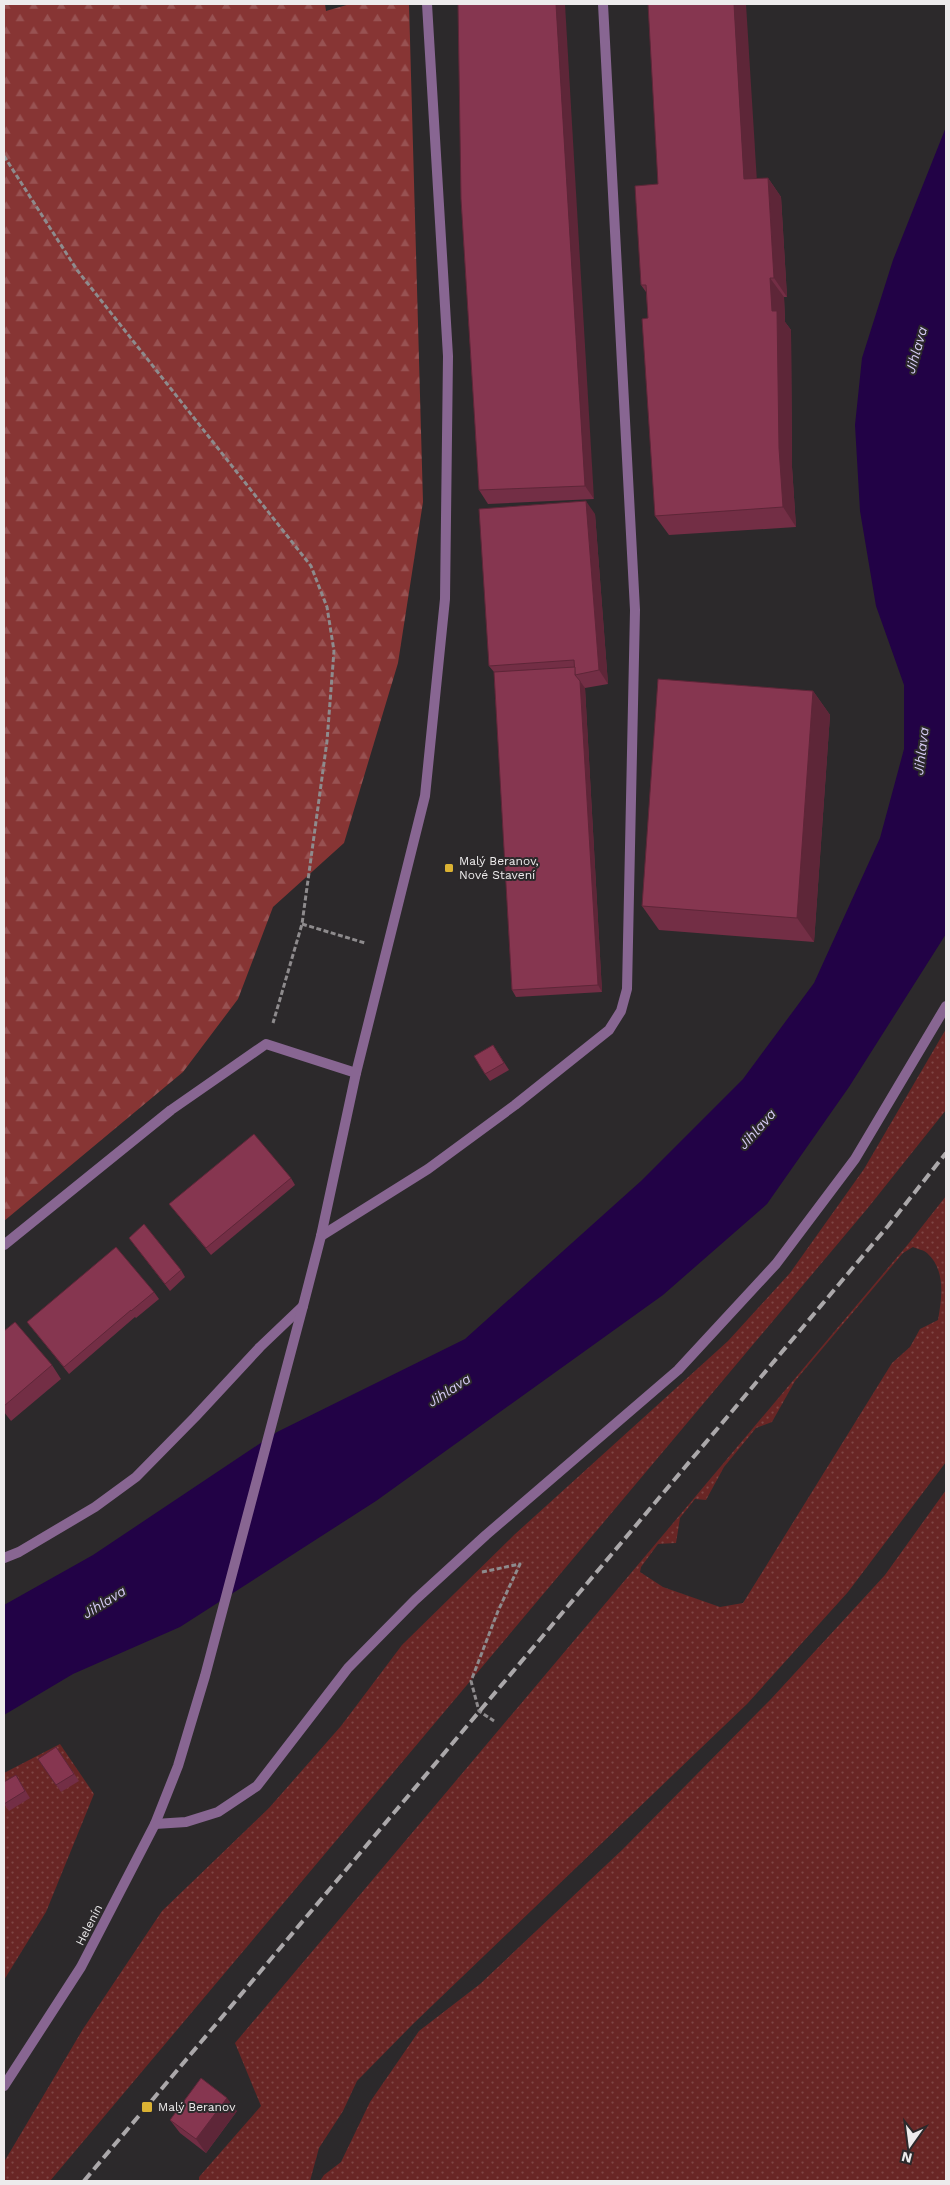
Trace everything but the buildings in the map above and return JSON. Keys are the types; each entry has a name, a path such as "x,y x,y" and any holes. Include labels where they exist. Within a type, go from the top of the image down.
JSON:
{"street":[{"name":"Helenín","path":"4,2086 81,1967 155,1824 178,1766 206,1676 321,1236 356,1073 425,796 445,599 448,356 427,4"},
{"path":"321,1236 428,1169 570,1062 608,1030 621,1011 627,989 635,610 603,4"},
{"path":"155,1824 186,1822 218,1812 257,1786 348,1668 415,1600 486,1535 678,1370 776,1264 855,1158 946,1006"},
{"path":"4,1245 171,1110 266,1044 356,1073"},
{"path":"4,1558 19,1552 95,1507 136,1477 260,1347 303,1306"}],"path":[{"path":"4,156 77,270 311,566 327,608 334,651 327,741 302,924 266,1044"},
{"path":"302,924 343,936"},
{"path":"474,1575 520,1564 498,1611 471,1682 478,1711 494,1722"}],"shaded area":[{"path":"946,1029 946,1110 867,1209 50,2181 4,2181 4,2162 83,2029 162,1911 269,1808 341,1726 402,1645 514,1535 728,1341 790,1273 864,1169"},
{"path":"946,1196 946,1462 848,1592 747,1704 413,2024 357,2081 343,2111 319,2148 310,2181 199,2181 199,2177 261,2106 235,2043 909,1243","holes":["913,1247 927,1253 933,1260 940,1276 941,1303 938,1320 920,1329 910,1347 892,1363 743,1603 720,1607 663,1587 640,1572 641,1567 658,1544 676,1543 680,1518 695,1499 706,1500 724,1467 756,1428 772,1422 795,1381 903,1253"]},
{"path":"946,1490 946,2181 320,2181 324,2175 341,2162 370,2102 419,2031 480,1984 623,1849 771,1699 885,1575"},
{"path":"60,1744 94,1794 46,1912 4,1980 4,1773"}],"green space":[{"path":"4,4 325,4 326,11 350,4 409,4 423,502 398,663 344,843 273,907 238,999 183,1072 4,1221"}],"water":[{"name":"Jihlava","path":"946,127 946,934 849,1087 767,1204 663,1295 376,1501 180,1627 73,1674 4,1715 4,1605 93,1555 277,1432 465,1339 641,1181 743,1079 814,983 880,838 904,749 904,685 876,606 860,511 855,425 862,358 893,260"}],"railway":[{"path":"84,2181 888,1226 946,1153"}],"place":[{"name":"Malý Beranov, Nové Stavení","path":"449,868"},
{"name":"Malý Beranov","path":"147,2107"}]}
